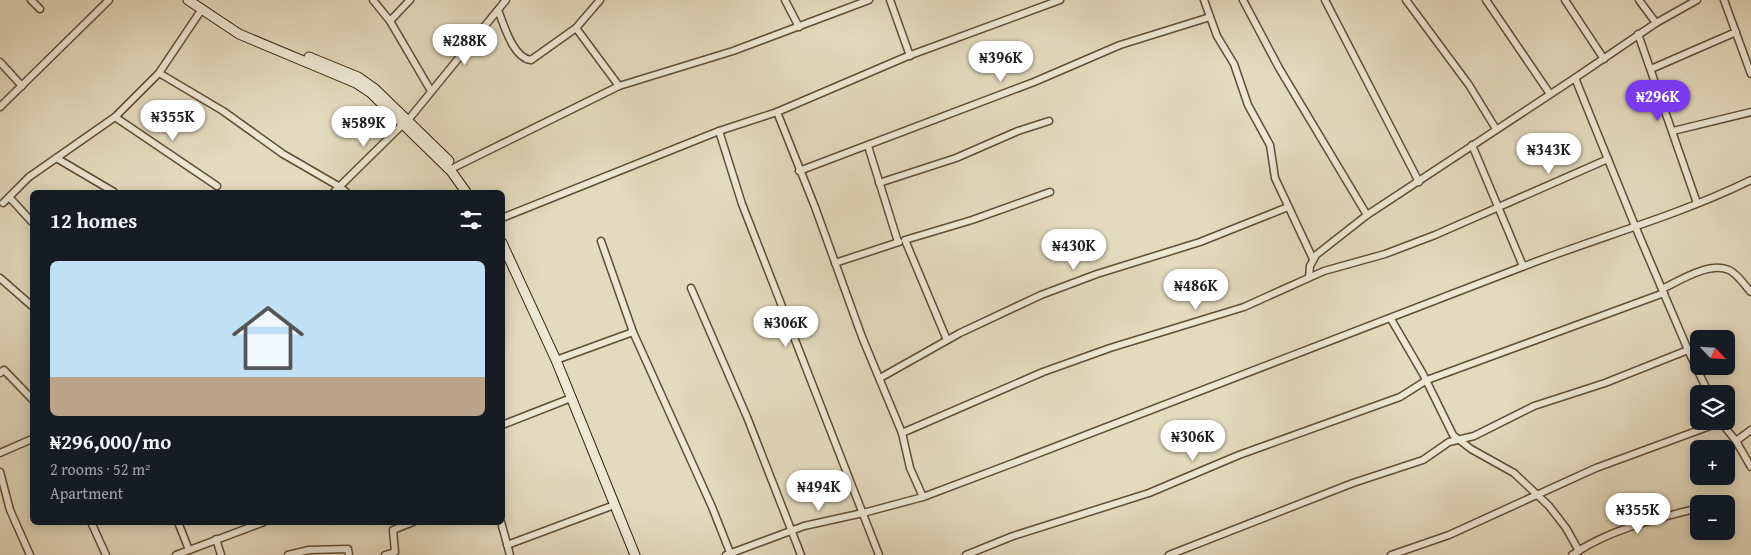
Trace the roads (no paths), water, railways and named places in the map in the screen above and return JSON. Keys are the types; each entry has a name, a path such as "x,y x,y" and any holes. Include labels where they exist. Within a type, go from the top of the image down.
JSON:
{"main road":[{"path":"188,0 248,38 356,83 371,93 406,122 451,171 465,190"},
{"path":"198,0 242,30 358,77 456,167 472,190"},
{"path":"505,250 556,360 635,555"},
{"path":"505,264 566,400 628,555"}],"street":[{"path":"31,0 40,8"},
{"path":"0,107 109,0"},
{"path":"374,0 390,21 431,91"},
{"path":"390,21 410,0"},
{"path":"336,190 406,122 506,0"},
{"path":"498,10 516,48 526,59 539,56 576,28 600,0"},
{"path":"785,0 799,27"},
{"path":"456,167 619,86 733,51 799,27 858,2 869,0"},
{"path":"890,0 910,56"},
{"path":"505,217 719,131 777,112 910,56 1060,0"},
{"path":"1204,0 1217,36 1231,58 1248,105 1270,145 1273,173 1313,259 1309,277"},
{"path":"1243,0 1279,68 1367,215"},
{"path":"1325,0 1419,182"},
{"path":"1406,0 1469,85 1496,129"},
{"path":"1486,0 1550,94"},
{"path":"1565,0 1604,59"},
{"path":"1639,0 1656,23"},
{"path":"1313,259 1367,215 1604,59 1638,34 1697,0"},
{"path":"1724,0 1751,74"},
{"path":"3,203 29,177 58,159 115,116 159,73 202,10"},
{"path":"800,171 1034,82 1120,45 1210,17"},
{"path":"576,28 619,86"},
{"path":"1651,69 1736,32"},
{"path":"1638,34 1697,203"},
{"path":"0,62 22,86"},
{"path":"159,73 223,111 296,163 344,190"},
{"path":"1575,78 1635,226 1705,385"},
{"path":"777,112 902,433 910,468 923,497"},
{"path":"1673,131 1751,112"},
{"path":"115,116 217,186"},
{"path":"879,183 956,158 1018,131 1049,121"},
{"path":"719,131 749,222 879,555"},
{"path":"1472,145 1523,266"},
{"path":"868,146 898,242"},
{"path":"58,159 111,190"},
{"path":"902,433 1043,372 1119,345 1244,307 1309,277 1408,246 1498,209 1608,159"},
{"path":"601,241 633,332 712,506 729,554 791,530 923,497 1391,319 1523,266 1697,203 1751,180"},
{"path":"835,263 972,220 1050,192"},
{"path":"10,198 30,220"},
{"path":"880,378 947,340 1041,294 1097,274 1200,242 1288,207"},
{"path":"905,240 947,340"},
{"path":"966,555 1013,536 1149,493 1239,456 1400,397 1427,380 1663,291 1708,270 1721,268 1731,272 1751,292"},
{"path":"0,278 30,304"},
{"path":"692,288 751,427 801,555"},
{"path":"1391,319 1427,380 1449,427 1458,440 1514,473 1538,496 1566,528 1579,551"},
{"path":"556,360 633,332"},
{"path":"1169,555 1353,483 1423,460 1449,442 1474,436 1534,406 1605,383 1688,350"},
{"path":"1,370 30,397"},
{"path":"505,423 566,400"},
{"path":"1391,555 1449,535 1596,468 1699,430"},
{"path":"1727,430 1751,467"},
{"path":"1736,441 1751,430"},
{"path":"0,453 30,440"},
{"path":"0,472 10,510 30,555"},
{"path":"507,545 609,507"},
{"path":"1572,555 1626,528 1660,516 1690,510"},
{"path":"92,525 106,555"},
{"path":"179,525 189,550"},
{"path":"176,555 248,525"},
{"path":"385,555 395,552 393,530 406,525"},
{"path":"502,525 510,555"},
{"path":"216,539 221,555"},
{"path":"288,555 308,550 348,549 349,555"}]}
